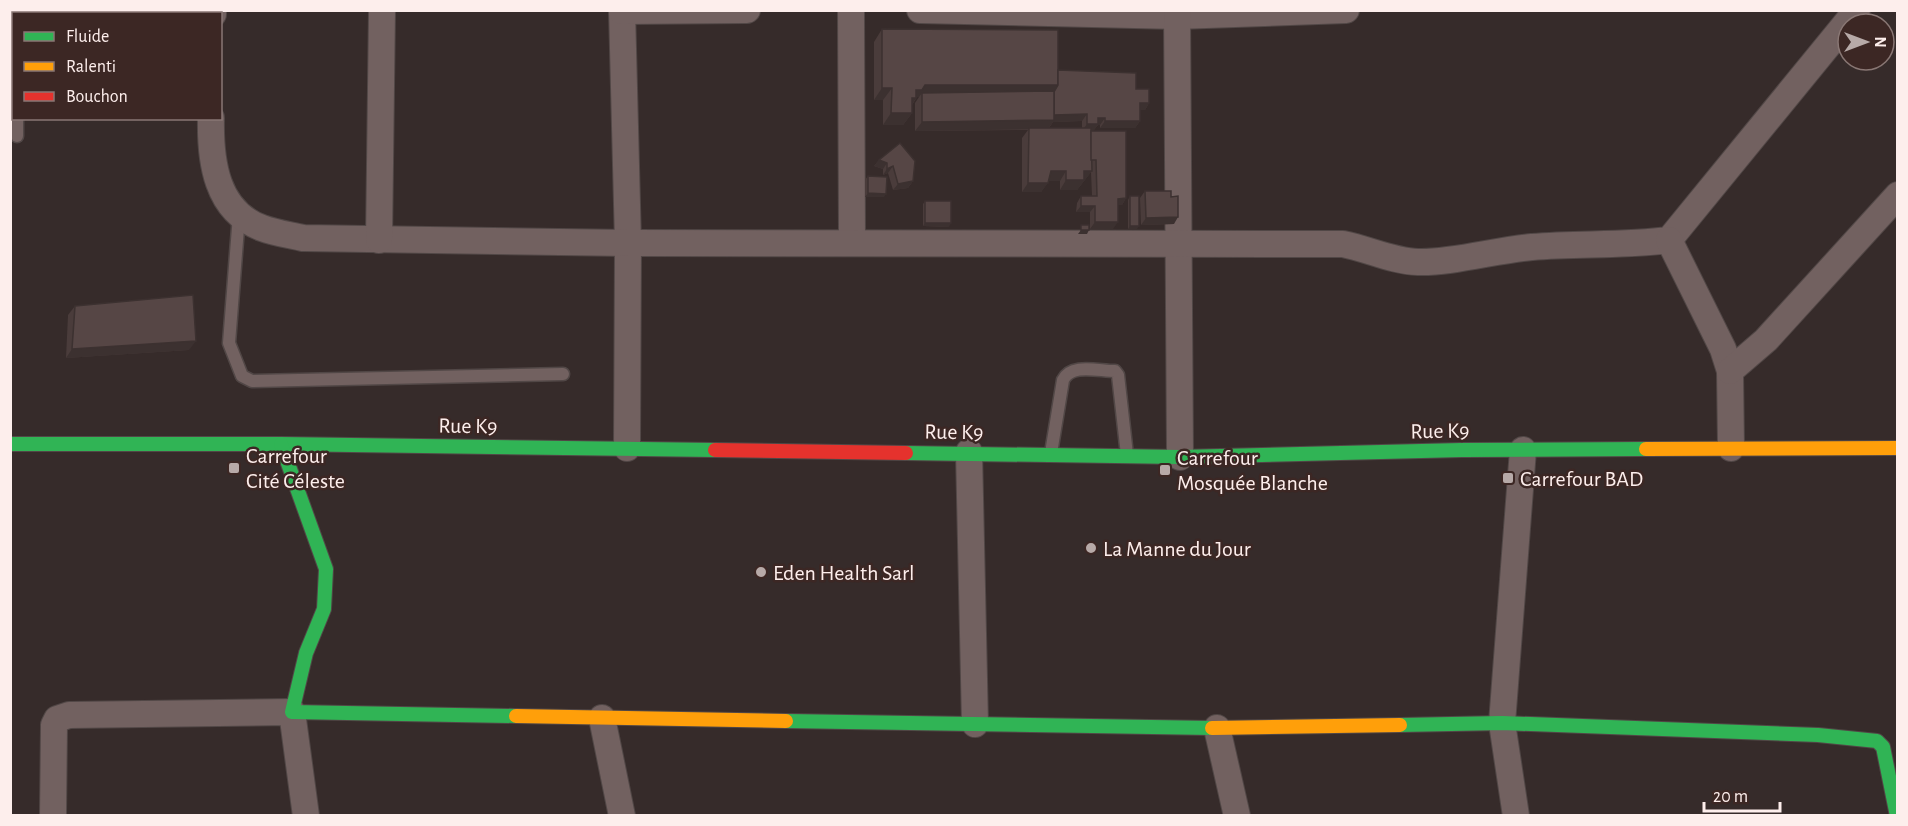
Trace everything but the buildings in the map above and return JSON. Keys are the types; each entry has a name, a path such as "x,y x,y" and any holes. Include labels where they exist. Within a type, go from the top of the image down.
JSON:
{"street":[{"path":"379,240 382,10"},
{"path":"627,448 628,243 622,11 747,10"},
{"path":"851,10 852,242"},
{"path":"920,10 1177,13 1346,10"},
{"path":"211,120 216,182 239,215 261,228 303,238 628,243 852,242 1179,246 1343,244 1365,248 1393,259 1420,262 1533,247 1632,245 1669,240 1857,10"},
{"path":"1177,13 1180,457"},
{"path":"1730,371 1766,340 1898,195"},
{"path":"1669,240 1724,349 1730,371 1731,448"},
{"name":"Rue K9","path":"10,444 281,444 1051,453 1180,457 1523,450 1898,448"},
{"path":"281,444 326,569 324,609 306,653 292,712 306,816"},
{"path":"1516,816 1502,723 1523,450"},
{"path":"969,452 975,724"},
{"path":"53,816 54,725 57,719 69,715 292,712 1216,728 1502,723 1818,735 1877,741 1882,747 1897,816"},
{"path":"602,717 622,816"},
{"path":"1216,728 1237,816"}],"lane":[{"path":"17,120 17,136"},
{"path":"239,215 229,343 242,376 252,381 563,374"},
{"path":"1051,453 1063,380 1066,374 1073,369 1115,371 1118,375 1127,455"}],"traffic: fast":[{"path":"10,444 281,444 715,450"},
{"path":"281,444 326,569 324,609 306,653 292,712 516,716"},
{"path":"906,453 1180,457 1462,450 1646,449"},
{"path":"786,721 1212,728"},
{"path":"1400,725 1502,723 1818,735 1877,741 1883,747 1897,816"}],"traffic: slow":[{"path":"1646,449 1898,448"},
{"path":"516,716 786,721"},
{"path":"1212,728 1400,725"}],"traffic: jam":[{"path":"715,450 906,453"}],"place":[{"name":"Carrefour Cité Céleste","path":"234,468"},
{"name":"Carrefour Mosquée Blanche","path":"1165,470"},
{"name":"Carrefour BAD","path":"1508,478"},
{"name":"La Manne du Jour","path":"1091,548"},
{"name":"Eden Health Sarl","path":"761,572"}]}
